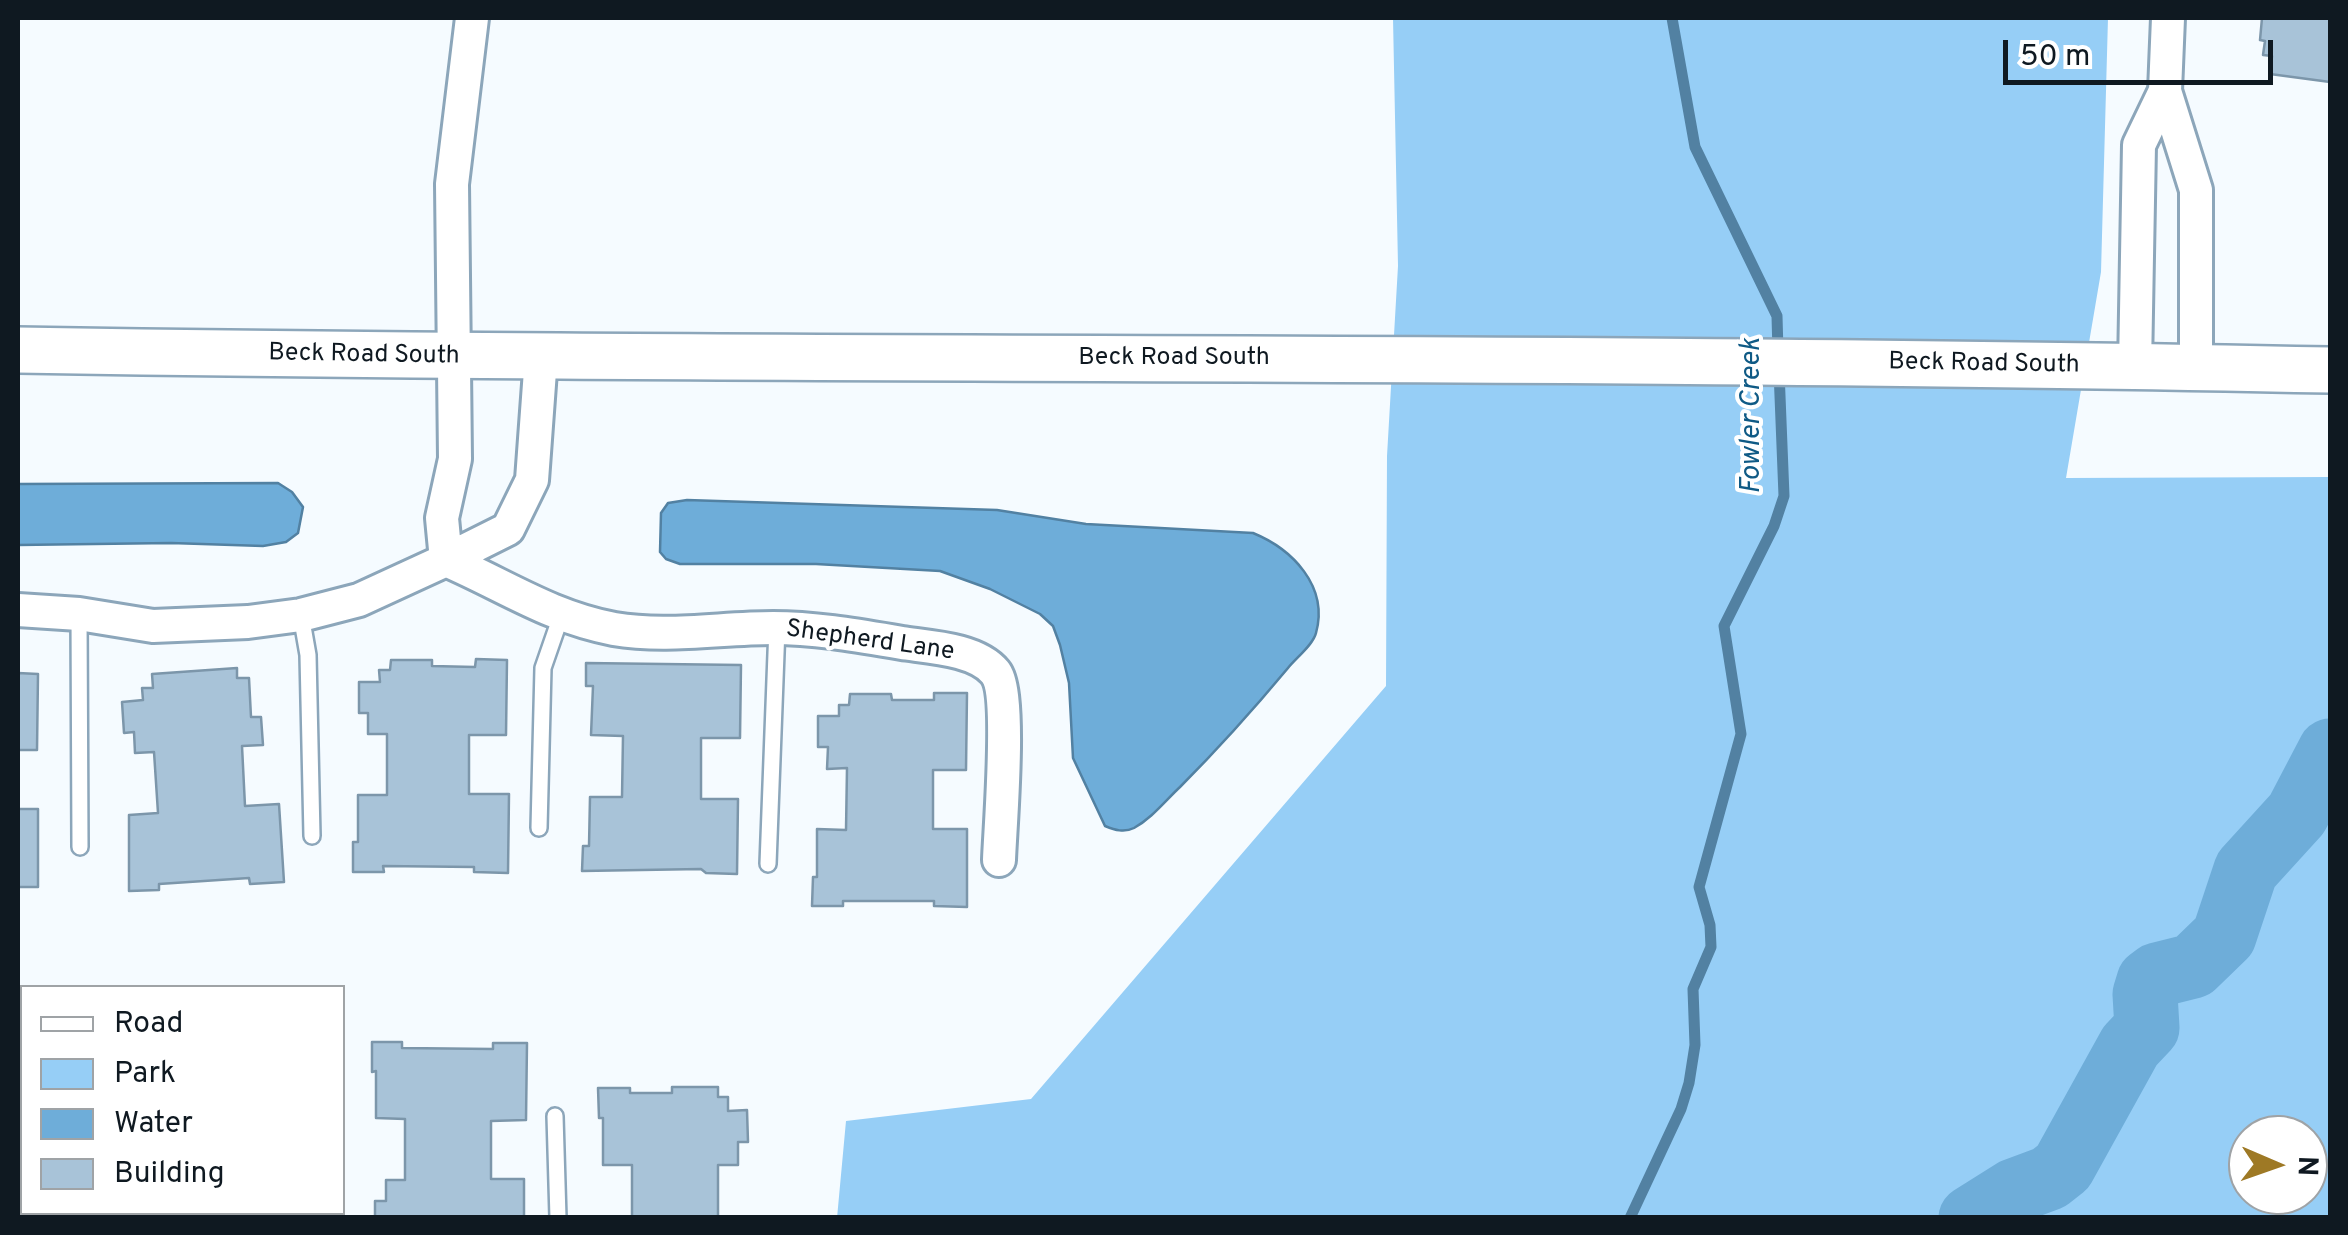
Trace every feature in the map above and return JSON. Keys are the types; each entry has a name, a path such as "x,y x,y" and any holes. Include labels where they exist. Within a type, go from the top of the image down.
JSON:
{"main road":[{"name":"Beck Road South","path":"18,350 455,357 1738,361 2330,370"}],"street":[{"path":"446,560 442,518 456,459 452,184 472,18"},
{"path":"2168,18 2165,91 2196,190 2196,367"},
{"path":"2135,366 2139,146 2165,91"},
{"path":"18,610 79,614 153,626 200,626 301,615 359,600 446,560 508,529 532,480 541,357"},
{"name":"Shepherd Lane","path":"446,560 561,616 638,632 777,628 852,634 982,661 997,674 1004,700 999,860"}],"lane":[{"path":"79,614 80,847"},
{"path":"301,615 308,655 312,836"},
{"path":"540,828 543,668 561,616"},
{"path":"768,864 777,628"},
{"path":"555,1116 558,1218"}],"green space":[{"path":"1393,18 2108,18 2101,272 2066,478 2330,477 2330,1217 837,1218 846,1121 1031,1099 1386,686 1387,456 1398,266"}],"water":[{"path":"278,483 292,492 303,507 298,533 286,542 263,546 18,545 18,484"},
{"path":"687,500 997,510 1086,524 1253,533 1281,549 1304,571 1317,600 1316,633 1235,729 1158,809 1134,828 1116,830 1105,826 1073,758 1069,683 1053,626 1040,614 990,589 940,571 816,564 680,564 660,552 661,513 668,503"}],"building":[{"path":"2262,18 2330,18 2330,82 2270,74 2272,56 2263,55 2265,41 2260,40"},
{"path":"476,659 507,660 506,735 469,735 469,794 509,794 508,873 474,872 474,867 383,866 384,872 353,872 353,842 358,842 358,795 387,795 387,734 368,734 368,713 359,713 359,682 380,682 379,670 390,670 391,660 432,660 432,666 475,667"},
{"path":"586,663 741,665 740,738 701,738 701,799 738,799 737,874 706,873 701,869 582,871 583,846 589,846 590,797 622,797 623,736 591,735 593,686 586,686"},
{"path":"237,668 237,678 249,678 251,717 261,717 263,745 242,746 245,806 279,804 284,882 250,884 249,878 159,884 159,890 129,891 129,815 158,813 154,752 135,753 134,732 124,733 122,702 143,700 142,688 153,688 152,674"},
{"path":"18,673 38,674 37,750 18,750"},
{"path":"934,693 967,693 966,770 933,770 933,829 967,829 967,907 934,906 934,901 843,901 843,906 812,906 813,877 817,877 817,829 846,830 847,768 827,769 828,747 818,747 818,716 839,716 839,705 849,705 850,694 934,700"},
{"path":"18,809 38,809 38,887 18,887"},
{"path":"372,1042 402,1042 402,1048 493,1049 493,1043 527,1043 526,1120 491,1121 491,1179 524,1179 524,1218 375,1218 375,1201 386,1201 386,1180 405,1180 405,1119 376,1118"},
{"path":"20,1071 20,1215 55,1218 18,1218"},
{"path":"672,1087 718,1087 718,1097 728,1097 728,1111 747,1110 748,1142 738,1142 738,1165 718,1165 718,1218 632,1218 632,1165 603,1165 603,1118 599,1118 598,1088 672,1093"},
{"path":"139,1215 289,1215 289,1218"}],"waterway":[{"name":"Fowler Creek","path":"1672,18 1695,147 1777,316 1778,352"},
{"name":"Fowler Creek","path":"1630,1218 1681,1109 1689,1083 1695,1045 1693,989 1711,947 1710,925 1699,887 1741,734 1724,626 1774,526 1784,496 1779,371"},
{"path":"1971,1218 2063,1167 2130,1046 2147,1028 2145,994 2149,981 2157,975 2193,966 2224,936 2246,870 2297,814 2330,751"}]}
